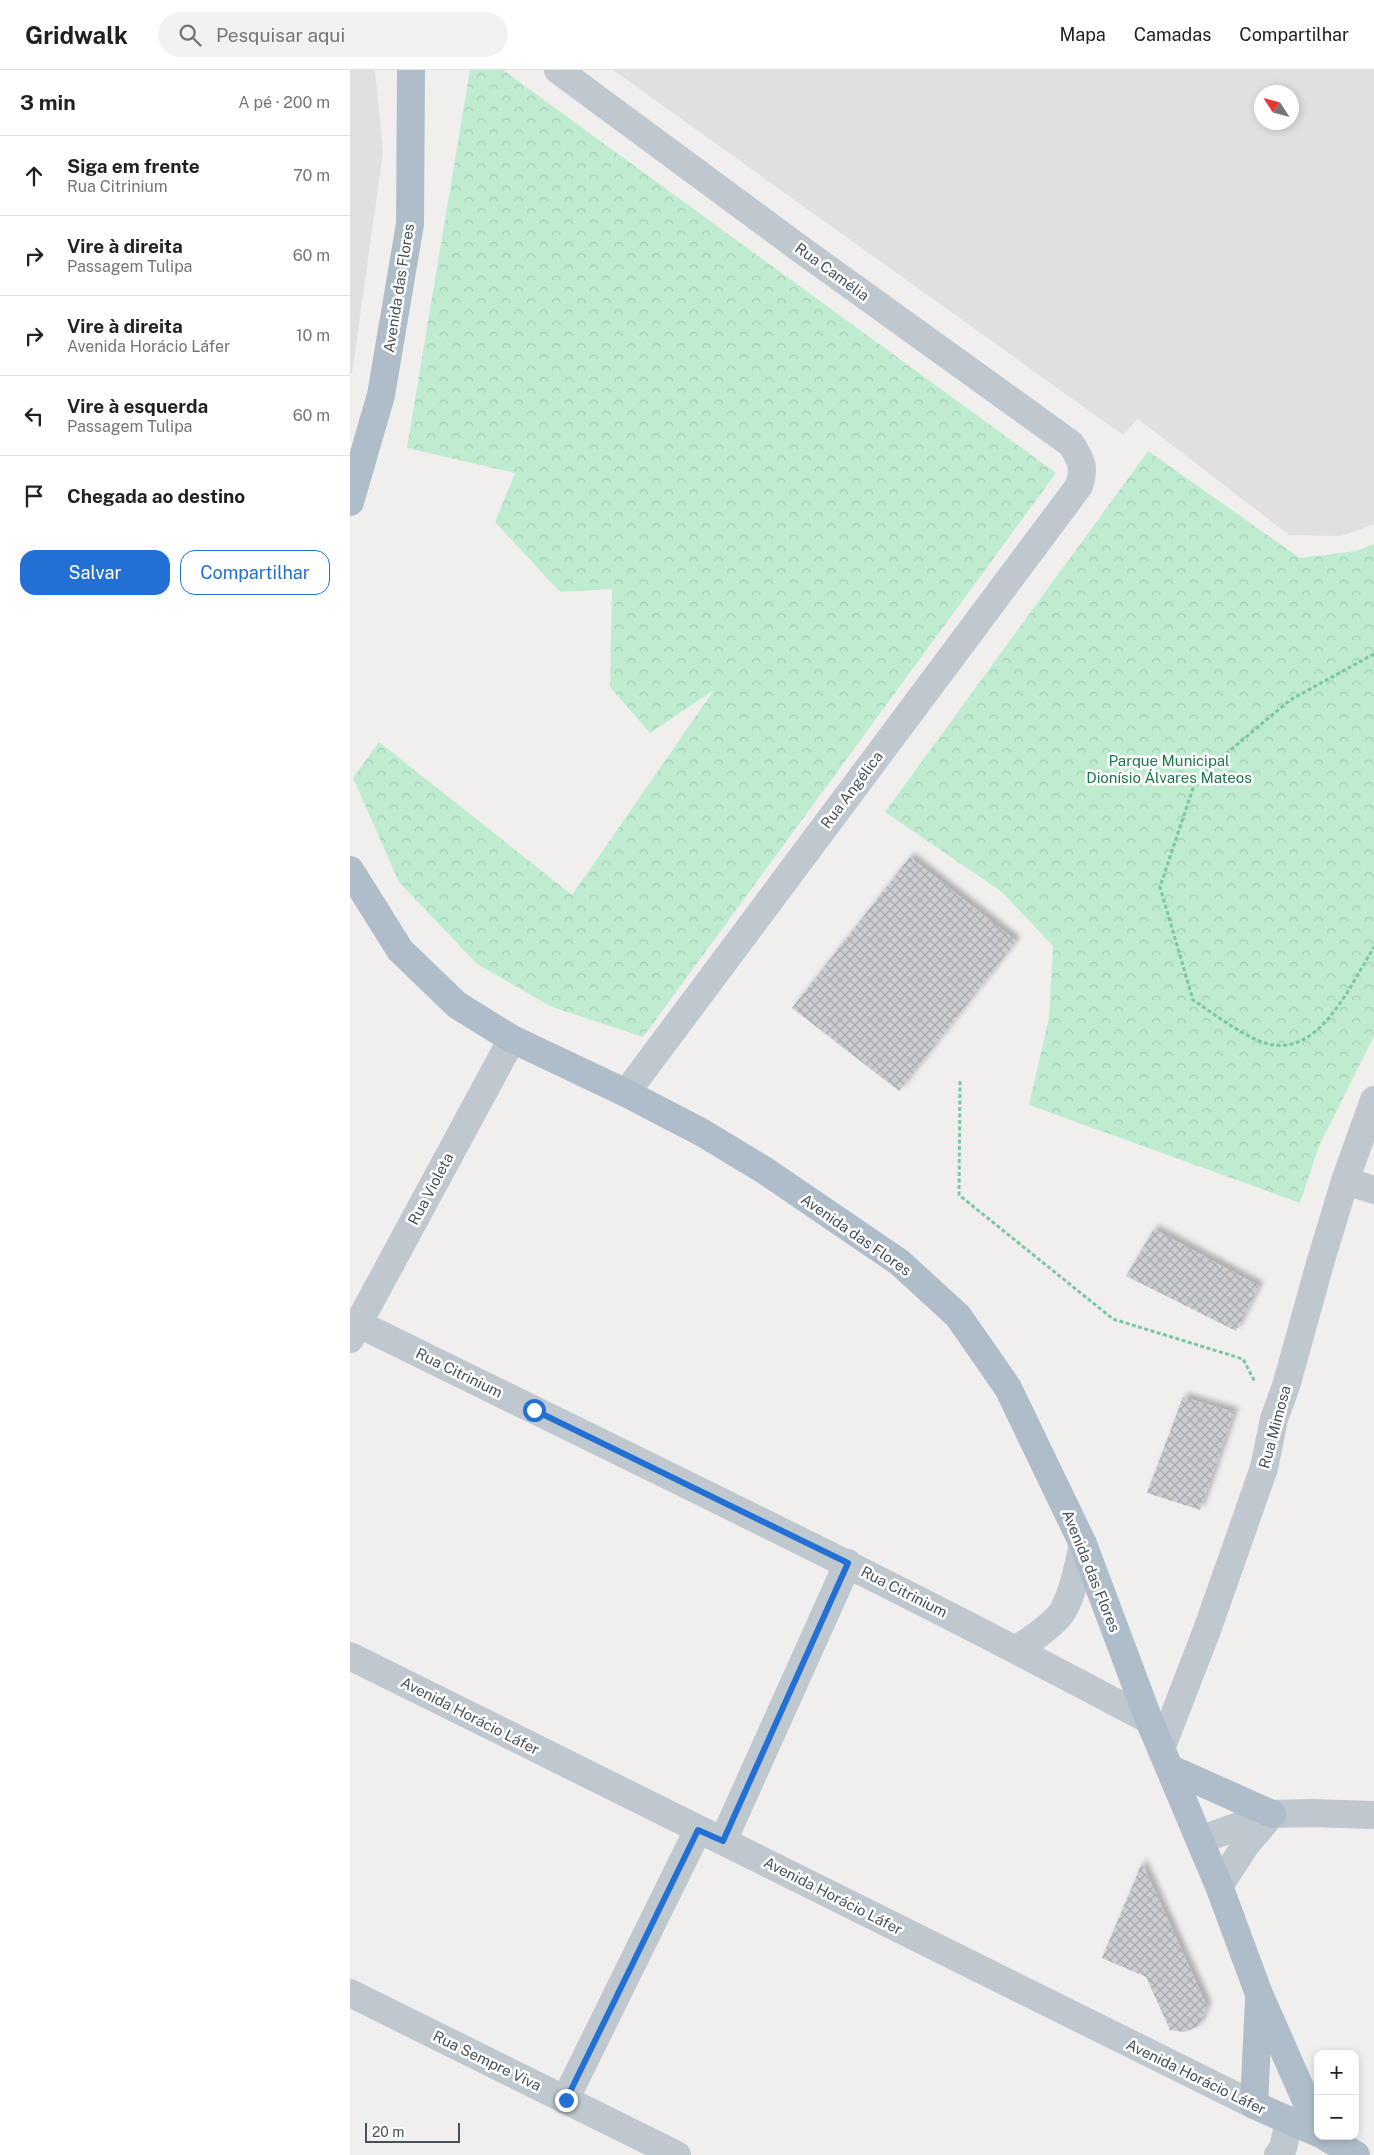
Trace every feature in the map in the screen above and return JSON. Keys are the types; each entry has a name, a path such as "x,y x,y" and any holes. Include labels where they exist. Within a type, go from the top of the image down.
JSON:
{"main road":[{"name":"Avenida das Flores","path":"350,502 355,467 381,396 410,224 411,70"},
{"name":"Avenida das Flores","path":"350,870 400,950 457,1005 512,1039 626,1093 701,1132 764,1170 899,1262 958,1316 1008,1388 1083,1544 1148,1720 1220,1886 1259,1994 1314,2119"},
{"path":"1166,1759 1272,1814"},
{"name":"Avenida das Flores","path":"1254,2105 1259,1994"},
{"name":"Avenida Horácio Láfer","path":"1254,2105 1314,2131"},
{"path":"1331,2140 1356,2155"}],"street":[{"name":"Rua Camélia","path":"558,70 799,248 1071,444 1082,461 1079,486"},
{"name":"Rua Angélica","path":"626,1093 1079,486"},
{"name":"Rua Violeta","path":"354,1332 512,1039"},
{"name":"Rua Mimosa","path":"1166,1759 1207,1630 1264,1468 1274,1419 1286,1386 1345,1181 1374,1100"},
{"path":"1345,1181 1374,1190"},
{"name":"Rua Citrinium","path":"354,1332 848,1563 1017,1649 1148,1720"},
{"path":"1017,1649 1040,1633 1061,1613 1077,1575 1083,1544"},
{"path":"723,1841 848,1563"},
{"name":"Avenida Horácio Láfer","path":"350,1656 1254,2105"},
{"path":"1220,1886 1245,1846 1272,1814"},
{"path":"1200,1840 1272,1814 1374,1815"},
{"path":"566,2100 698,1830"},
{"name":"Rua Sempre Viva","path":"350,1994 678,2155"},
{"path":"1278,2155 1283,2148 1289,2122"}],"path":[{"path":"1374,654 1290,700 1196,780 1160,887 1193,1000 1256,1040 1280,1046 1305,1040 1326,1024 1374,947"},
{"path":"960,1080 959,1195 1112,1319 1243,1360 1274,1419"}],"shaded area":[{"path":"350,70 375,70 383,153 352,373 350,374"},
{"path":"613,70 1374,70 1374,524 1341,536 1289,535 1138,419 1123,435"}],"green space":[{"path":"470,70 503,70 1056,473 643,1037 552,1007 477,964 399,882 353,778 379,742 572,895 714,690 650,733 610,687 612,589 560,592 495,522 515,473 407,448"},
{"name":"Parque Municipal Dionísio Álvares Mateos","path":"1148,451 1300,558 1356,551 1374,544 1374,1036 1319,1146 1300,1203 1029,1105 1049,1018 1053,946 1002,892 885,812"}],"building":[{"path":"910,857 1016,941 899,1091 792,1008"},
{"path":"1154,1229 1259,1286 1236,1331 1126,1276"},
{"path":"1183,1397 1234,1412 1200,1510 1147,1493"},
{"path":"1142,1863 1207,2006 1199,2026 1185,2032 1170,2030 1146,1977 1102,1958"}],"route":[{"path":"534,1410 848,1563 723,1841 698,1830 566,2100"}]}
